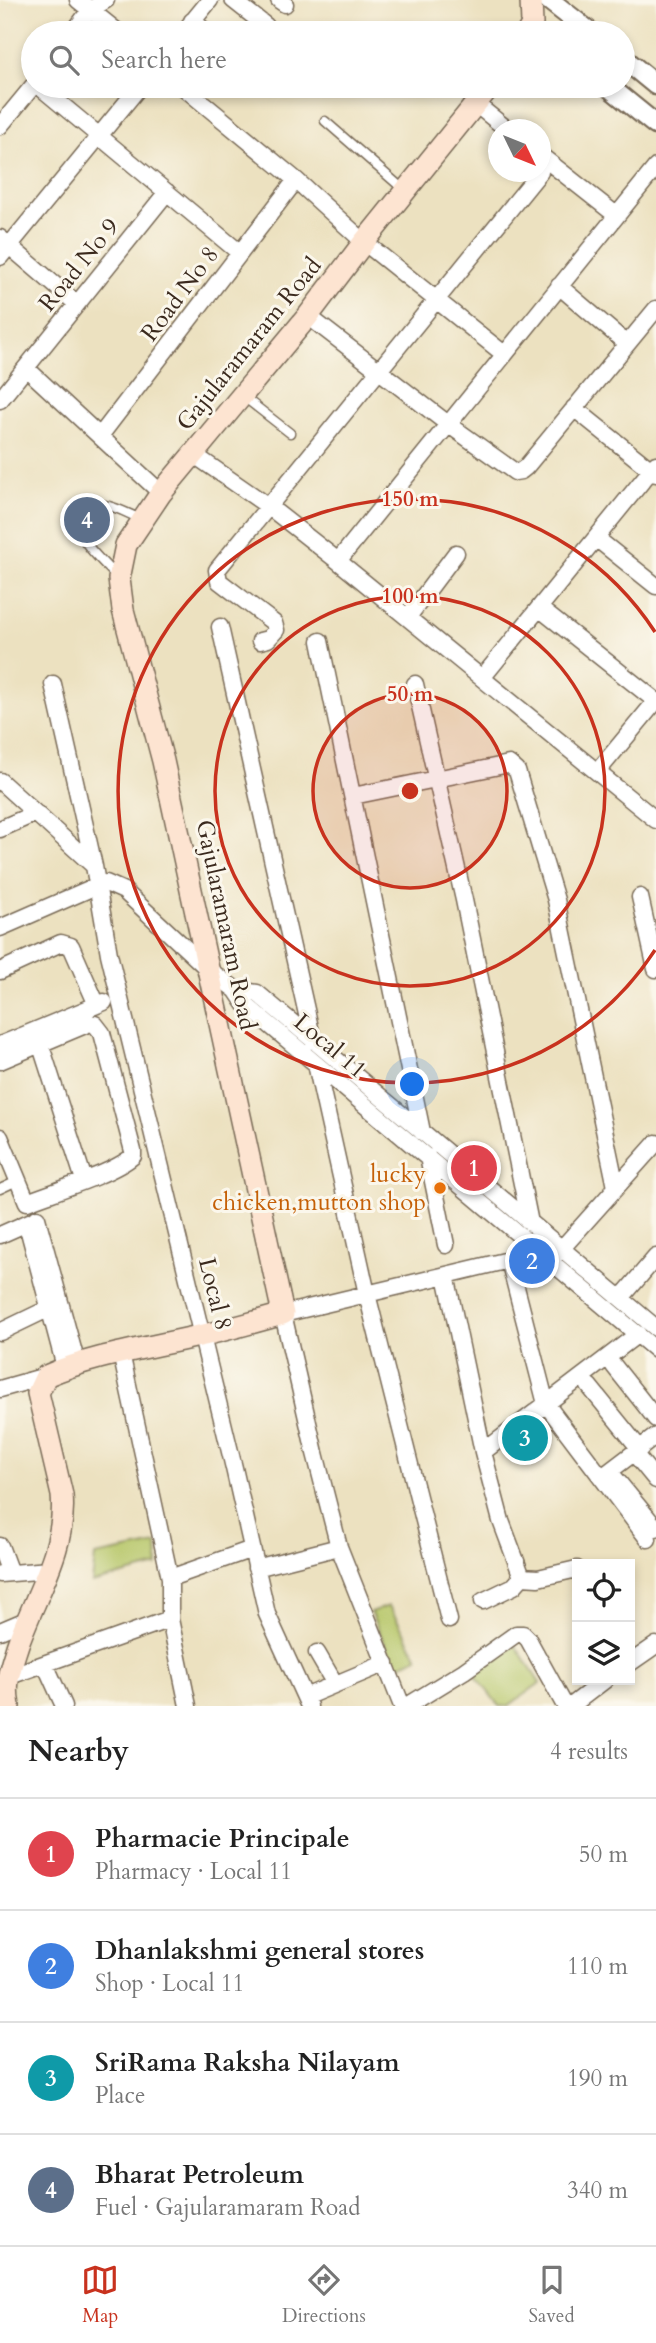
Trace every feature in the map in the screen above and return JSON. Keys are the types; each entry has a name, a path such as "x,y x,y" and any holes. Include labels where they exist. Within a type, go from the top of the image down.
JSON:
{"main road":[{"path":"531,0 533,21"},
{"name":"Gajularamaram Road","path":"283,1314 163,761 123,610 119,579 126,545 161,493 308,316 364,242 482,98"},
{"path":"8,1706 7,1677 26,1620 49,1570 64,1513 38,1393 63,1369 283,1314"}],"street":[{"path":"84,5 106,0"},
{"path":"193,21 209,0"},
{"path":"233,0 260,21"},
{"path":"555,2 577,21"},
{"path":"84,5 104,21"},
{"path":"635,68 656,85"},
{"path":"0,126 23,98"},
{"path":"54,98 240,253"},
{"path":"77,304 3,247 130,98"},
{"path":"197,98 296,180 364,242 503,354"},
{"path":"623,98 656,125"},
{"path":"477,105 494,119"},
{"path":"338,561 656,167"},
{"path":"551,171 616,215"},
{"name":"Road No 8","path":"100,436 296,180"},
{"path":"260,641 274,634 274,623 219,581 217,570 529,182"},
{"name":"Road No 9","path":"0,400 167,192"},
{"path":"559,286 627,344"},
{"path":"308,316 515,472 526,467 656,309"},
{"path":"26,368 161,493"},
{"path":"482,678 654,469 574,408"},
{"path":"193,454 268,506 338,561 656,820"},
{"path":"596,538 656,586"},
{"path":"408,617 456,553"},
{"path":"539,608 656,701 598,771"},
{"path":"220,627 313,1041"},
{"path":"320,641 422,1132"},
{"name":"Local 8","path":"53,684 94,866 119,995 267,1614 307,1702"},
{"path":"415,684 464,900 530,1223"},
{"path":"353,796 509,764 521,777 556,901 616,1187"},
{"path":"0,781 94,866"},
{"path":"0,829 36,813"},
{"name":"Local 11","path":"96,886 106,883 124,891 209,970 236,990 246,1005 316,1064 342,1075 422,1132 454,1169 656,1348"},
{"path":"0,928 96,886"},
{"path":"640,897 656,970"},
{"path":"0,971 61,943 71,946 97,1004"},
{"name":"Local 11","path":"236,990 257,993 313,1041 342,1075 428,1157 454,1169 530,1223 552,1255 621,1298 656,1328"},
{"path":"0,1045 119,995"},
{"path":"0,1061 90,1023 95,1024 100,1028 134,1151 133,1156 126,1162 27,1202 0,1137"},
{"path":"40,1043 84,1180"},
{"path":"316,1064 367,1294 449,1620"},
{"path":"565,1706 528,1639 523,1634 516,1634 464,1671 405,1706 340,1547 283,1314 509,1260 552,1255 656,1143"},
{"path":"428,1157 446,1245"},
{"path":"0,1235 45,1213 41,1197"},
{"path":"0,1389 63,1369 55,1305 32,1221"},
{"path":"621,1298 656,1257"},
{"path":"509,1260 545,1404 652,1533"},
{"path":"446,1275 483,1452 501,1521 522,1577"},
{"path":"0,1332 55,1305"},
{"path":"483,1452 545,1404 614,1359 638,1334"},
{"path":"121,1353 170,1578 170,1619 188,1706"},
{"path":"614,1359 656,1405"},
{"path":"614,1359 656,1419"},
{"path":"589,1386 656,1480"},
{"path":"606,1475 656,1436"},
{"path":"0,1545 5,1574 49,1570"},
{"path":"256,1568 340,1547"},
{"path":"170,1578 252,1549"},
{"path":"522,1577 538,1578 572,1570"},
{"path":"484,1601 514,1586 522,1577"},
{"path":"7,1677 170,1619"},
{"path":"0,1631 26,1620"},
{"path":"635,1660 656,1645"},
{"path":"317,1653 335,1684"},
{"path":"307,1702 335,1684 386,1663"},
{"path":"45,1664 64,1706"},
{"path":"571,1706 599,1685"}],"lane":[{"path":"325,121 405,191"},
{"path":"242,395 290,433"},
{"path":"119,579 79,530 79,519 84,509 95,503 142,520"},
{"path":"0,1189 17,1181"}],"green space":[{"path":"157,1544 158,1566 92,1583 95,1556"},
{"path":"389,1606 418,1657 396,1667 370,1612"},
{"path":"515,1645 540,1683 508,1706 499,1706 473,1672"}],"place":[{"name":"Bharat Petroleum","path":"87,520"},
{"name":"Pharmacie Principale","path":"474,1168"},
{"name":"lucky chicken,mutton shop","path":"440,1188"},
{"name":"Dhanlakshmi general stores","path":"532,1261"},
{"name":"SriRama Raksha Nilayam","path":"525,1438"}]}
